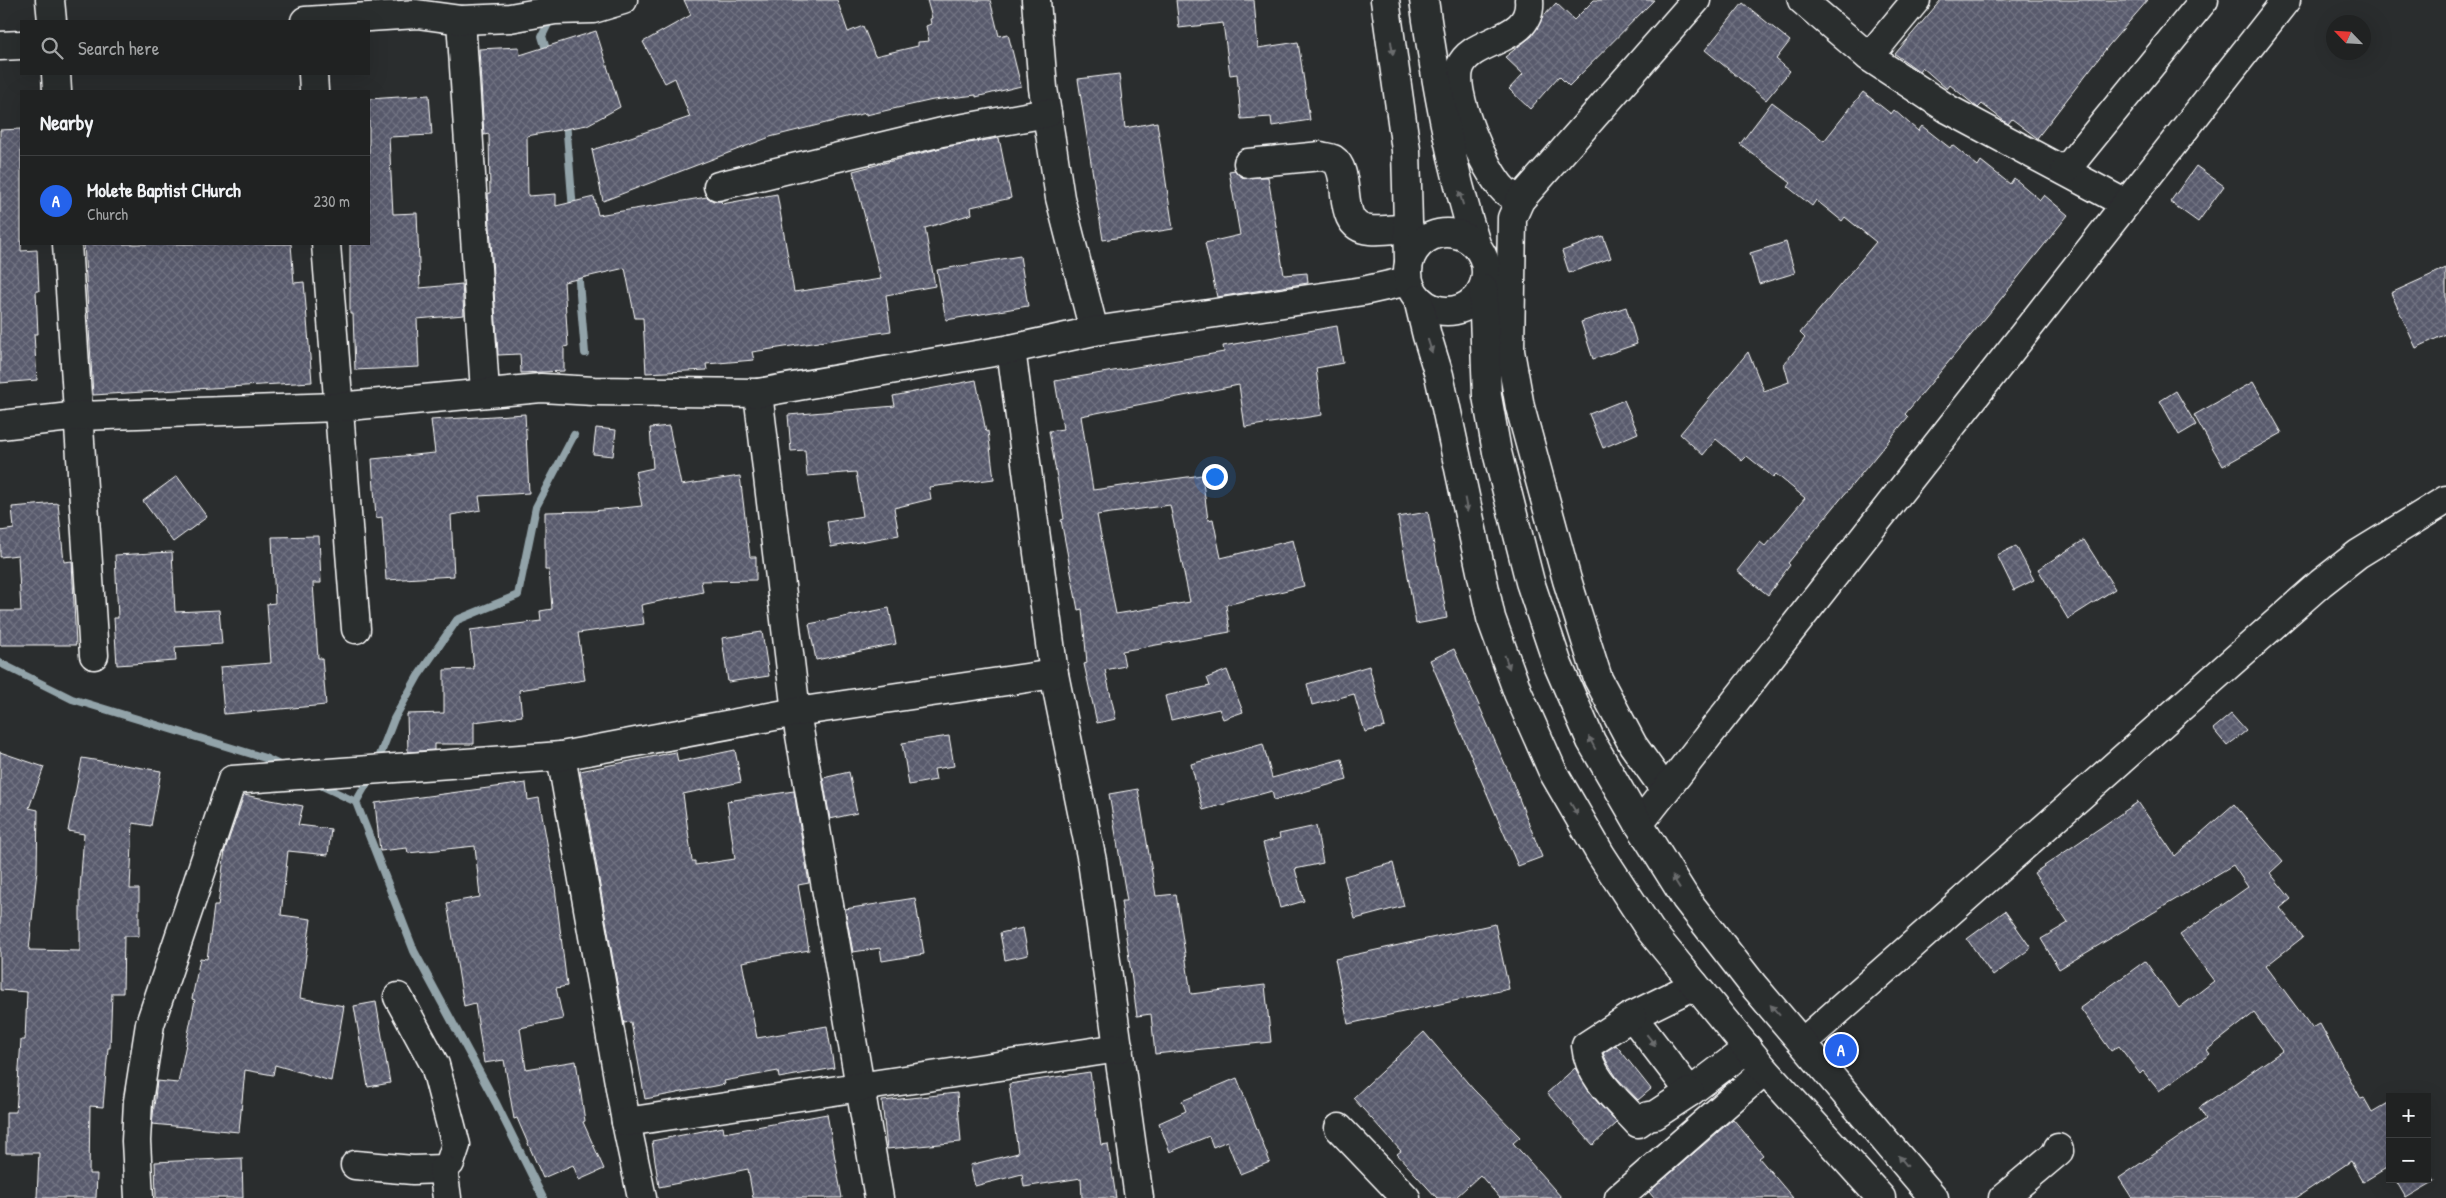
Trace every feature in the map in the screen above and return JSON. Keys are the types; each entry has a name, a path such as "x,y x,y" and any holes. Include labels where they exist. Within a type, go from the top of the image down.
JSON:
{"main road":[{"path":"50,0 52,20"},
{"path":"307,0 307,20"},
{"path":"323,20 417,14 461,20 510,18 555,10 593,8 623,0"},
{"path":"1036,0 1047,113 1060,198 1094,331"},
{"path":"1385,0 1404,131 1412,280 1439,375 1490,618 1518,693 1553,772 1601,855 1650,930 1765,1070 1880,1198"},
{"path":"1424,0 1439,102 1450,155 1476,244 1486,265 1483,288 1487,396 1497,452 1530,582 1558,665 1590,741 1686,899 1753,985 1804,1042 1934,1198"},
{"path":"1520,200 1504,190 1486,164 1469,128 1459,83 1460,67 1469,55 1513,31 1524,22 1530,9 1529,0"},
{"path":"1665,790 1633,745 1598,679 1567,580 1520,407 1510,351 1512,218 1520,200 1696,0"},
{"path":"1802,0 1869,57 1948,109 2126,204"},
{"path":"1869,57 1916,0"},
{"path":"2064,171 2204,0"},
{"path":"1639,824 2286,0"},
{"path":"461,20 485,392"},
{"path":"0,46 20,45"},
{"path":"56,75 57,90"},
{"path":"312,75 314,90"},
{"path":"718,186 942,132 1047,113"},
{"path":"1248,163 1322,156 1333,160 1339,166 1350,218 1357,226 1369,230 1409,228"},
{"path":"1476,244 1456,233 1438,233 1422,241 1414,250 1412,280 1429,307 1441,311 1454,311 1466,307 1476,299 1483,288"},
{"path":"67,245 94,655"},
{"path":"326,245 356,629"},
{"path":"0,425 79,416 338,407 541,388 594,392 758,393 1011,349 1094,331 1363,291 1412,280"},
{"path":"1011,349 1054,674 1092,861 1139,1198"},
{"path":"758,393 796,712 879,1198"},
{"path":"1804,1042 2321,583 2358,554 2446,500"},
{"path":"139,1198 136,1141 138,1101 150,1024 232,780 562,756 796,712 1054,674"},
{"path":"562,756 626,1122 642,1198"},
{"path":"1696,985 1632,1016 1586,1046 1587,1059 1593,1072 1638,1124 1648,1116 1655,1115 1690,1092 1748,1048"},
{"path":"355,1165 413,1170 443,1170 450,1163 456,1145 435,1065 398,997"},
{"path":"1632,1016 1690,1092"},
{"path":"626,1122 861,1085 1119,1048"},
{"path":"1619,1198 1765,1070"},
{"path":"1339,1128 1406,1198"},
{"path":"2003,1198 2050,1160 2059,1151 2058,1148"},
{"path":"443,1170 447,1198"}],"building":[{"path":"684,0 837,0 848,32 863,26 875,56 918,46 918,42 929,41 926,26 931,24 930,19 932,18 927,0 990,0 999,36 1008,34 1021,86 976,97 976,95 933,100 866,115 866,113 770,137 603,201 592,150 690,117 675,78 665,83 643,42 691,15"},
{"path":"1176,0 1254,0 1258,48 1298,42 1310,120 1272,126 1271,117 1241,119 1237,74 1230,75 1223,23 1179,28"},
{"path":"1594,0 1654,0 1569,86 1559,76 1530,109 1509,89 1523,74 1505,57 1532,36 1543,17 1556,3 1574,20"},
{"path":"1941,0 2148,0 2109,45 2037,138 2012,119 2008,124 1982,104 1978,108 1950,85 1947,89 1922,67 1919,71 1895,54"},
{"path":"1743,3 1790,41 1776,59 1790,71 1766,100 1705,50"},
{"path":"596,31 620,107 587,125 527,136 528,196 556,194 556,206 594,197 598,215 707,197 713,201 721,201 722,204 777,194 794,292 881,279 853,171 945,147 999,138 1011,198 971,207 972,214 925,228 935,286 886,295 891,331 752,352 754,360 706,364 707,370 646,373 643,318 635,318 625,268 564,282 568,346 564,347 564,371 521,373 520,354 498,355 488,193 490,193 489,134 484,135 479,49 519,47 520,55"},
{"path":"1119,74 1125,128 1157,122 1173,229 1103,240 1078,79"},
{"path":"1863,92 1891,114 1894,110 1918,131 1922,126 1950,148 1952,145 1978,166 1981,161 2010,184 2014,178 2040,200 2044,195 2068,215 1905,414 1908,417 1788,563 1790,565 1768,595 1737,571 1760,542 1765,546 1805,498 1776,474 1773,477 1747,456 1742,461 1716,439 1703,455 1680,434 1748,352 1764,391 1789,382 1784,364 1805,338 1800,333 1876,242 1845,217 1842,221 1816,200 1812,206 1788,187 1791,183 1740,144 1772,102 1824,141"},
{"path":"429,95 432,135 389,137 393,214 417,213 420,288 462,284 464,315 417,319 419,367 355,370 353,314 350,314 350,245 370,245 370,99"},
{"path":"20,129 20,245 21,251 37,250 39,291 36,291 38,334 34,334 37,380 0,383 0,130"},
{"path":"2196,166 2224,186 2198,222 2170,202"},
{"path":"1235,170 1242,177 1268,177 1284,275 1307,273 1308,283 1217,297 1205,243 1240,235 1229,171"},
{"path":"1603,236 1611,258 1569,273 1562,251"},
{"path":"1786,242 1795,273 1759,284 1750,253"},
{"path":"84,245 291,245 294,283 304,282 312,382 93,395"},
{"path":"1020,256 1028,306 946,320 937,270"},
{"path":"2446,268 2446,334 2416,348 2391,293"},
{"path":"1626,307 1637,344 1593,359 1581,322"},
{"path":"1337,326 1343,363 1316,368 1322,415 1245,427 1239,385 1081,416 1093,490 1202,475 1208,520 1213,519 1221,558 1293,540 1304,586 1226,605 1230,632 1122,651 1125,666 1105,670 1116,719 1097,723 1084,664 1087,663 1082,609 1078,610 1061,520 1064,519 1049,431 1063,429 1055,381 1224,352 1223,346","holes":["1170,505 1190,602 1116,614 1097,515"]},
{"path":"976,380 986,432 988,431 994,479 929,487 931,499 894,508 899,535 831,547 827,522 863,516 856,472 807,476 805,450 791,451 788,415 895,406 893,396"},
{"path":"2253,382 2282,433 2223,466 2194,415"},
{"path":"2176,391 2196,425 2179,435 2160,401"},
{"path":"1624,400 1638,433 1603,448 1589,414"},
{"path":"525,414 529,493 479,496 481,510 451,515 454,576 386,580 382,517 376,518 372,459 435,453 431,420"},
{"path":"669,426 681,485 740,476 750,557 756,557 756,580 701,581 703,592 641,605 644,624 578,633 585,680 519,690 522,716 474,722 474,744 434,744 434,750 408,752 407,714 444,713 444,670 474,669 470,630 541,621 540,611 552,609 549,570 545,570 545,512 593,511 642,506 635,472 653,468 650,428"},
{"path":"596,428 616,430 613,456 593,454"},
{"path":"177,476 207,517 173,542 143,501"},
{"path":"58,503 64,562 72,561 76,645 0,645 0,611 21,611 18,555 0,557 0,531 14,529 12,507"},
{"path":"1428,512 1447,618 1416,624 1398,517"},
{"path":"319,536 321,583 313,583 318,658 322,658 326,705 224,714 220,667 271,663 267,604 275,603 272,537"},
{"path":"2084,540 2115,589 2068,619 2038,569"},
{"path":"2016,546 2034,580 2014,590 1997,555"},
{"path":"172,552 175,612 219,610 222,644 175,647 176,661 117,665 114,618 118,618 115,555"},
{"path":"889,608 896,644 816,660 809,624"},
{"path":"762,632 769,676 728,682 722,638"},
{"path":"1454,649 1509,773 1542,857 1518,866 1430,660"},
{"path":"1369,666 1385,727 1365,732 1354,694 1312,705 1307,684"},
{"path":"1227,670 1243,712 1223,719 1219,709 1171,720 1165,696 1210,686 1207,678"},
{"path":"2231,714 2246,731 2227,746 2213,729"},
{"path":"949,736 954,766 934,769 936,780 909,785 902,743"},
{"path":"1263,744 1272,778 1342,759 1347,780 1274,800 1272,791 1203,810 1191,764"},
{"path":"735,750 741,782 683,794 692,861 695,861 695,865 735,859 727,801 794,791 809,883 798,885 809,950 742,962 757,1038 827,1026 834,1068 779,1078 778,1071 724,1081 725,1084 645,1099 631,1022 624,1023 580,771 676,752 678,762"},
{"path":"0,752 44,767 29,808 38,810 37,870 29,950 80,951 80,889 84,834 68,831 82,758 161,771 151,826 133,823 130,889 139,889 139,936 124,936 123,993 112,993 110,1048 108,1048 103,1107 90,1106 89,1174 97,1174 96,1198 37,1198 39,1153 6,1153 6,1112 16,1112 21,1040 25,1040 27,992 0,990"},
{"path":"849,772 857,813 830,819 823,778"},
{"path":"526,783 528,800 539,798 555,887 567,986 556,988 563,1019 520,1028 526,1069 576,1061 585,1121 583,1122 604,1169 579,1180 573,1165 543,1178 517,1118 514,1119 504,1060 484,1063 475,1003 464,1006 447,903 480,897 475,846 408,853 407,848 380,851 375,803"},
{"path":"1138,789 1156,896 1176,894 1191,994 1265,985 1271,1042 1155,1054 1151,1014 1137,1016 1121,901 1127,901 1109,794"},
{"path":"244,795 303,806 298,825 331,829 328,855 288,851 281,915 311,919 300,998 344,1006 331,1081 275,1065 273,1075 245,1070 239,1132 152,1124 157,1081 178,1083 195,1000 192,999 200,958 207,959 214,906 218,906 225,850"},
{"path":"2138,802 2175,856 2234,804 2283,861 2270,873 2291,899 2280,908 2303,937 2266,966 2312,1028 2320,1024 2361,1099 2364,1098 2372,1112 2386,1104 2386,1168 2363,1182 2351,1161 2296,1198 2132,1198 2119,1178 2206,1119 2199,1108 2282,1051 2254,1013 2207,1050 2210,1054 2159,1091 2143,1071 2140,1074 2119,1046 2111,1051 2080,1008 2145,961 2179,1008 2214,981 2180,935 2248,887 2233,865 2059,969 2041,939 2068,923 2034,873"},
{"path":"1316,826 1323,863 1295,869 1304,901 1280,908 1263,843 1280,838 1279,834"},
{"path":"1393,863 1404,906 1355,919 1344,876"},
{"path":"915,898 924,954 882,961 880,948 853,952 845,909"},
{"path":"2005,911 2031,948 1993,976 1967,939"},
{"path":"1495,924 1509,989 1348,1024 1335,959"},
{"path":"1023,928 1028,955 1005,960 1000,933"},
{"path":"376,1002 390,1083 368,1087 354,1006"},
{"path":"1424,1032 1473,1089 1520,1137 1513,1143 1562,1198 1500,1198 1480,1175 1455,1198 1437,1198 1397,1154 1401,1151 1353,1098"},
{"path":"1616,1045 1651,1089 1638,1100 1617,1078 1603,1053"},
{"path":"1575,1068 1593,1097 1617,1123 1593,1145 1547,1093"},
{"path":"1090,1072 1101,1145 1108,1144 1116,1198 1082,1198 1081,1178 1024,1187 1022,1174 975,1186 970,1165 1018,1153 1009,1084"},
{"path":"1237,1078 1270,1162 1240,1174 1227,1141 1213,1147 1209,1136 1170,1152 1159,1123 1186,1111 1182,1101"},
{"path":"957,1093 961,1142 887,1149 882,1101"},
{"path":"827,1114 842,1198 753,1198 748,1169 659,1187 652,1141 723,1127 724,1133"},
{"path":"1733,1119 1763,1155 1759,1158 1793,1198 1654,1198 1649,1192"},
{"path":"242,1158 243,1198 156,1198 155,1162"},
{"path":"2431,1174 2435,1181 2406,1198 2397,1183 2431,1183"}],"waterway":[{"path":"548,56 542,36 552,16"},
{"path":"566,120 573,211"},
{"path":"578,270 585,353"},
{"path":"377,763 394,719 418,676 457,620 518,595 536,507 574,435"},
{"path":"0,663 72,699 265,758 284,767"},
{"path":"356,802 371,776"},
{"path":"316,783 356,802 414,951 496,1103 543,1198"}],"place":[{"name":"Molete Baptist CHurch","path":"1841,1050"}]}
